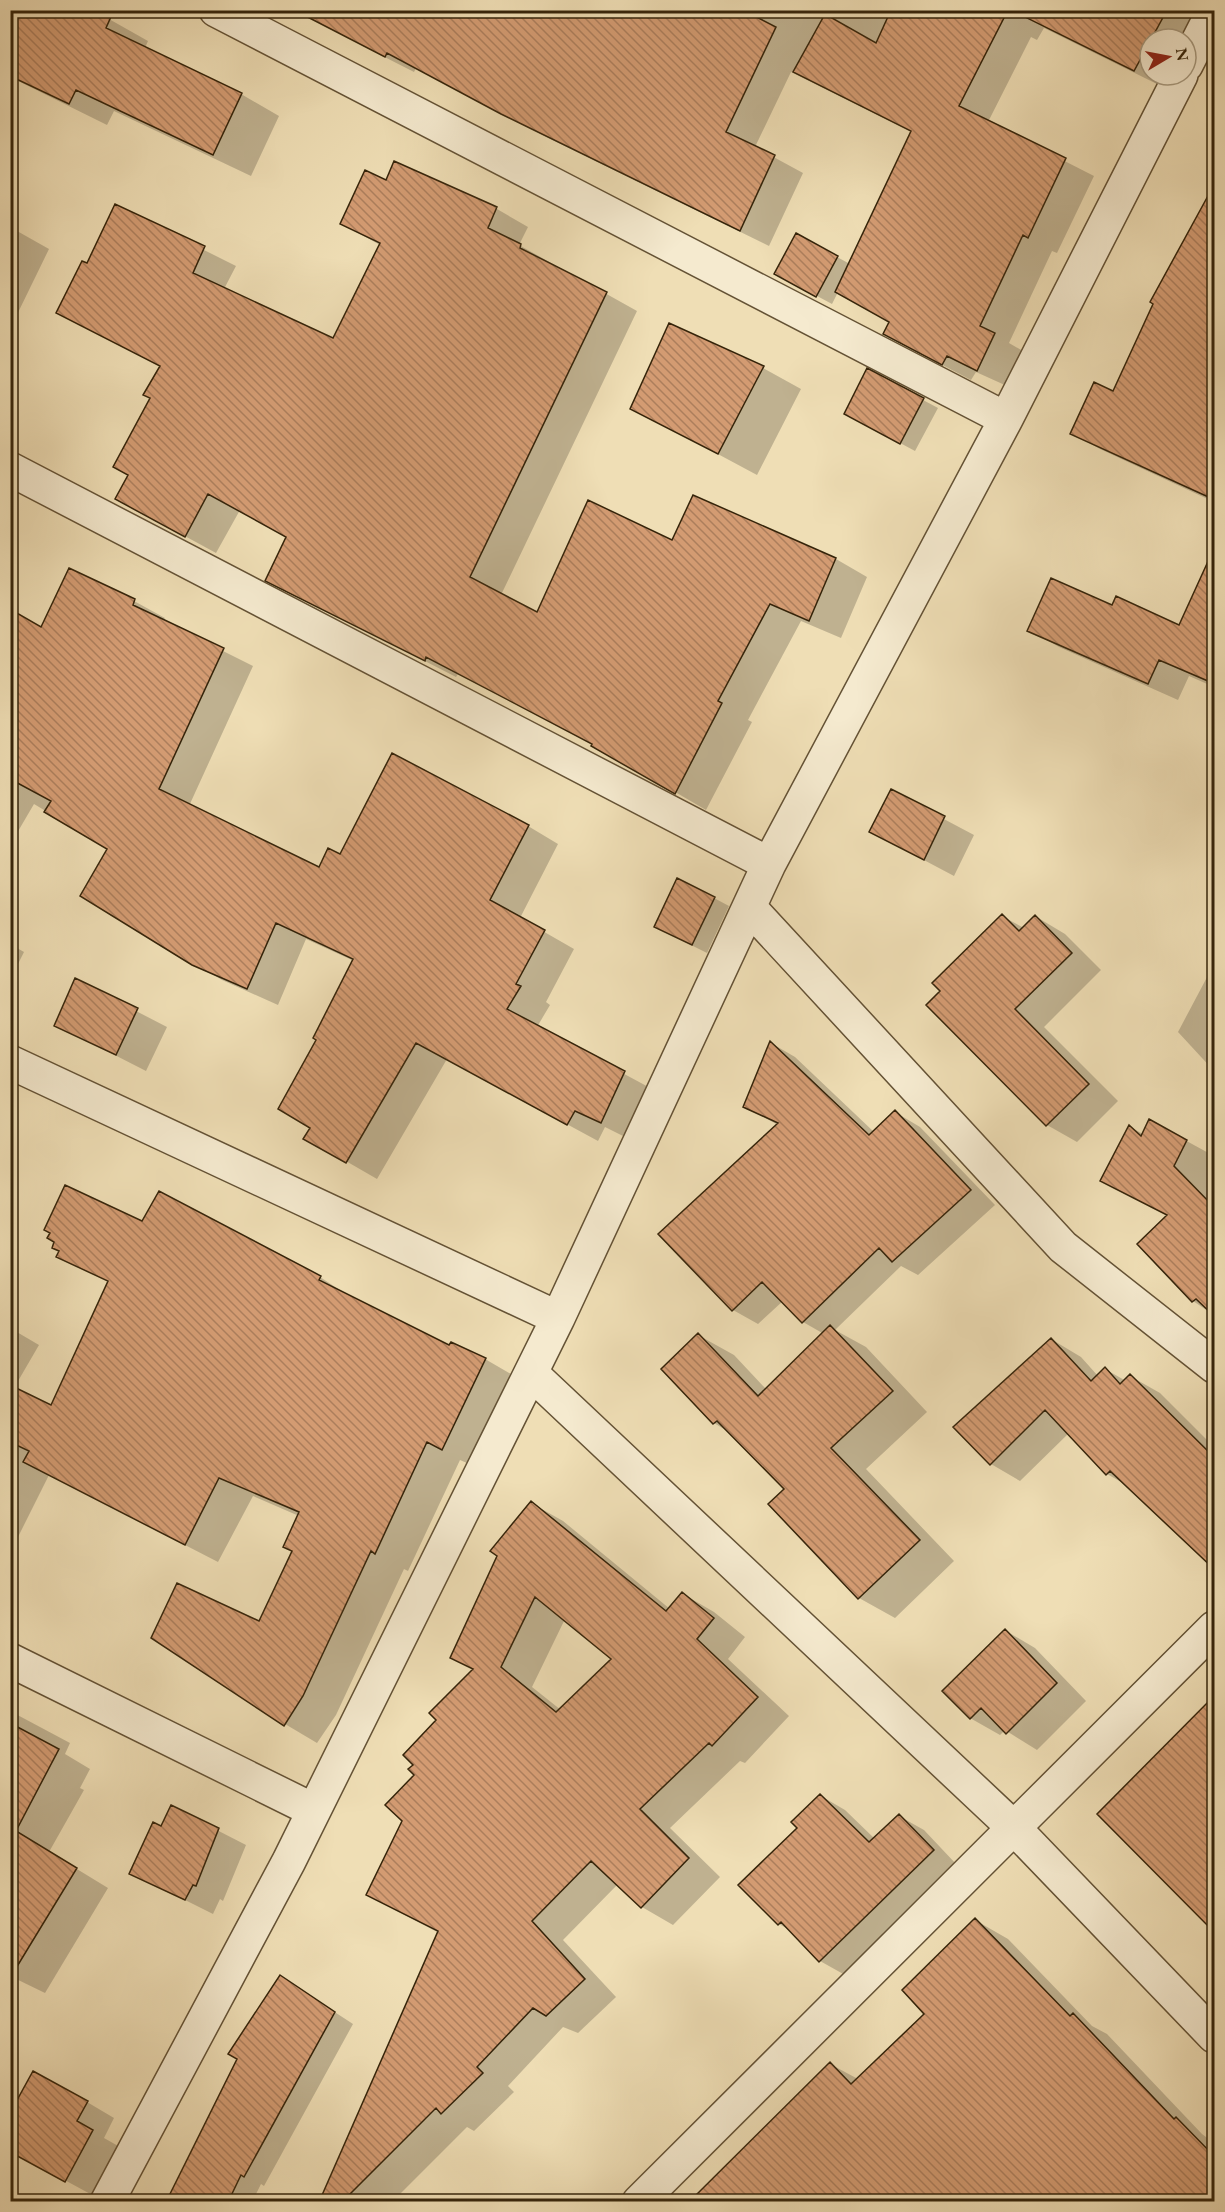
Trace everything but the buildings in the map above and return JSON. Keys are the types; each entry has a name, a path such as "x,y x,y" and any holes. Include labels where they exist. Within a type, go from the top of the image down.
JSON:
{"street":[{"path":"216,10 1006,419"},
{"path":"1198,41 1214,10"},
{"path":"107,2202 284,1872 531,1373 769,864 1006,419 1175,87"},
{"path":"10,469 769,864"},
{"path":"749,907 1063,1247 1215,1366"},
{"path":"10,1062 558,1318"},
{"path":"531,1373 1015,1829 1215,2036"},
{"path":"639,2202 1215,1628"},
{"path":"10,1660 313,1810"}]}
